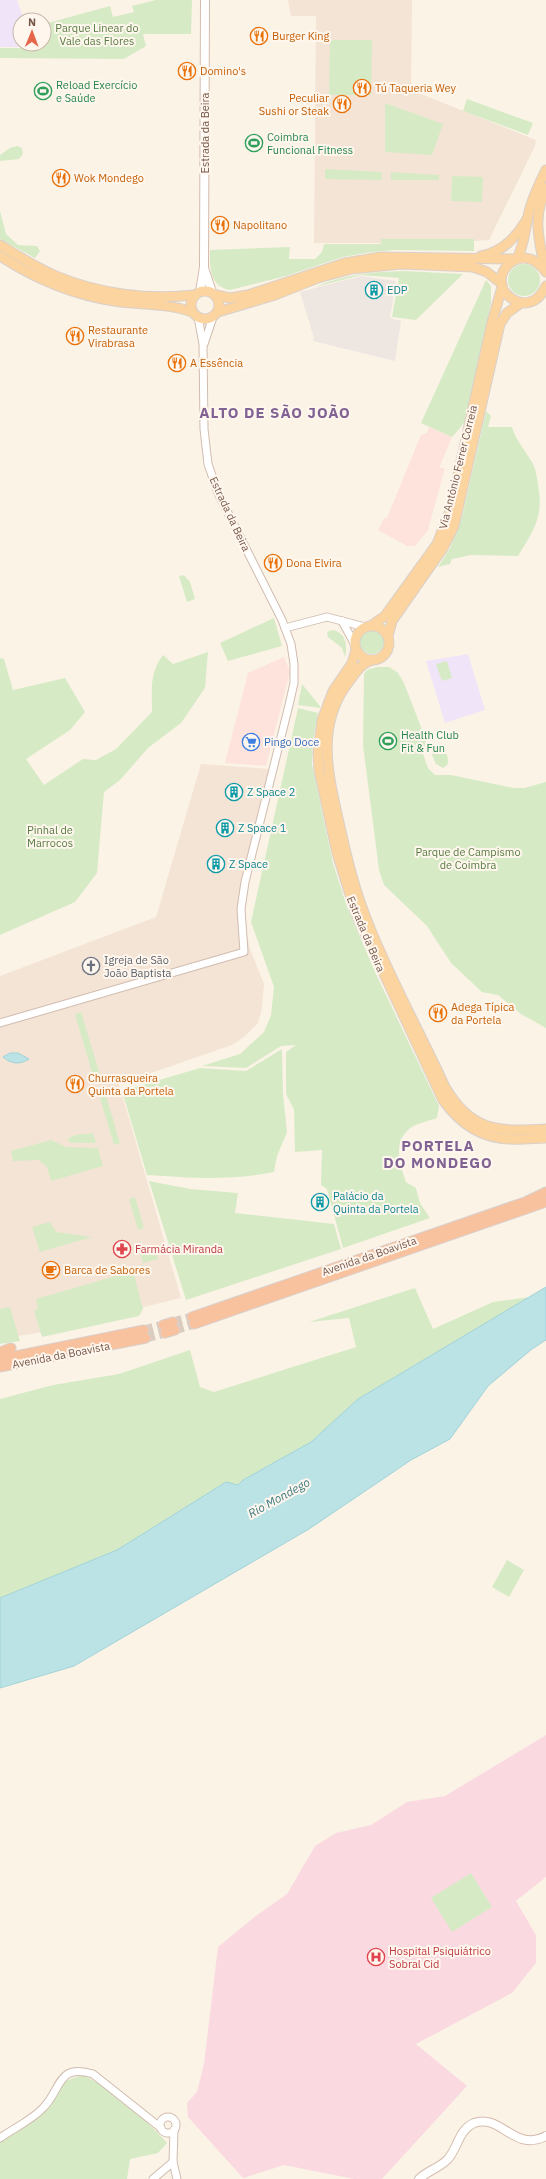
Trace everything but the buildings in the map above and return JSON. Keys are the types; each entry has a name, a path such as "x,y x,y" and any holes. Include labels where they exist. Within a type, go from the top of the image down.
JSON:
{"highway":[{"name":"Avenida da Boavista","path":"546,1192 525,1202 193,1321 546,1202"},
{"path":"164,1329 174,1326"},
{"name":"Avenida da Boavista","path":"0,1359 145,1334 0,1367"},
{"path":"0,1352 11,1348"}],"main road":[{"name":"Estrada da Beira","path":"195,315 191,303 197,294 204,267 205,0"},
{"path":"470,258 486,255 500,249 514,238 528,217 534,196 546,170"},
{"path":"546,188 541,198 537,219 546,273"},
{"name":"Via António Ferrer Correia","path":"368,626 386,616 437,544 444,530 450,511 492,322 502,285 504,269 516,259 527,232 528,217"},
{"path":"0,245 56,276 83,285 142,296 175,297 197,294 214,294 230,298 248,295 322,270 368,259 393,256 524,258 536,261 546,273"},
{"path":"0,256 40,278 78,292 112,300 174,306 205,319 276,295 337,272 379,265 415,264 473,267 487,272 502,285 510,297 521,302 533,301 539,298 546,286"},
{"name":"Estrada da Beira","path":"204,267 214,294 220,303 215,315"},
{"name":"Via António Ferrer Correia","path":"388,636 392,621 443,548 454,526 500,324 507,313 521,302"},
{"path":"368,626 384,630 388,636 389,646 385,655 372,660 366,659 355,646 356,636 368,626"},
{"name":"Estrada da Beira","path":"355,646 352,663 336,687 326,709 320,728 318,753 319,770 337,853 356,914 443,1100 454,1115 480,1133 494,1138 546,1138"},
{"name":"Estrada da Beira","path":"372,660 359,668 340,696 330,722 326,746 330,786 351,874 363,911 445,1087 460,1110 479,1123 496,1130 512,1131 546,1129"},
{"path":"419,2179 448,2160 464,2130 474,2123 484,2122 496,2125 522,2140 538,2141 546,2136"}],"street":[{"path":"195,315 204,344"},
{"path":"204,344 215,315"},
{"name":"Estrada da Beira","path":"0,1023 244,952 241,909 245,882 294,683 293,653 285,628 218,493 210,469 204,429 204,344"},
{"path":"285,628 327,617 368,626"},
{"path":"342,621 355,646"},
{"path":"0,2138 45,2107 63,2076 69,2072 81,2070 93,2074 147,2116 163,2130 173,2146"},
{"path":"147,2116 169,2117 175,2120 176,2126 174,2130 173,2162 176,2176 170,2179"},
{"path":"163,2130 161,2121 165,2118"},
{"path":"163,2130 170,2132 174,2130"},
{"path":"153,2179 167,2169 173,2162"},
{"path":"164,2179 167,2169"}],"shaded area":[{"path":"0,0 17,0 21,12 12,12 12,47 0,47"},
{"path":"288,0 412,0 411,90 536,140 535,146 489,240 444,243 314,243 316,16 291,16"},
{"path":"361,276 396,281 390,318 401,321 395,361 313,341 314,338 300,292"},
{"path":"429,427 452,437 439,468 445,468 428,530 415,546 407,546 378,530 384,518 387,518 421,435 427,433"},
{"path":"468,654 485,710 445,723 426,661"},
{"path":"284,657 290,672 266,766 225,763 248,673"},
{"path":"201,764 270,769 239,897 250,949 264,984 262,1008 258,1023 244,1037 232,1045 119,1084 181,1298 37,1333 0,1339 0,976 156,917"},
{"name":"Hospital Psiquiátrico Sobral Cid","path":"546,1735 546,1877 516,1901 536,1935 536,1963 512,1993 416,2044 467,2086 382,2179 354,2179 284,2165 243,2178 188,2117 187,2103 197,2092 204,2064 218,1947 257,1915 287,1894 315,1846 336,1833 371,1825 407,1802 445,1796"}],"green space":[{"name":"Parque Linear do Vale das Flores","path":"156,0 192,0 191,34 143,34 146,46 124,59 0,58 0,48 12,48 12,52 52,52 52,22 110,6 113,17 134,12 132,6"},
{"path":"330,40 372,40 371,95 329,95"},
{"path":"467,99 533,123 528,135 463,111"},
{"path":"385,103 443,124 432,155 385,152"},
{"path":"17,146 22,148 23,154 19,159 0,161 0,155 10,148"},
{"path":"325,169 382,172 382,180 325,179"},
{"path":"391,172 439,175 439,180 391,180"},
{"path":"452,176 483,177 482,202 451,201"},
{"path":"0,211 6,234 18,245 37,246 40,251 35,258 0,239"},
{"path":"381,239 474,239 474,251 394,250 372,252 343,257 286,276 230,290 223,288 218,284 212,275 210,250 290,247 289,259 315,259 322,252 324,244 381,244"},
{"path":"521,264 527,264 537,271 540,280 539,286 533,293 527,296 521,296 511,289 508,283 508,277 515,267"},
{"path":"404,271 463,274 416,320 392,317 399,278 361,275 315,287 337,279 359,274"},
{"path":"486,280 491,286 491,303 466,419 452,437 421,423"},
{"path":"486,411 491,416 488,427 512,427 518,441 533,465 537,476 540,496 539,515 533,531 518,556 471,555 452,559 450,564 438,567 450,548 462,517"},
{"path":"184,575 190,582 195,599 187,602 179,576"},
{"path":"274,618 282,646 228,661 220,643"},
{"path":"332,630 337,631 345,640 345,657 342,648 328,637 327,632"},
{"path":"372,630 381,633 384,642 381,651 372,654 363,651 360,642 363,633"},
{"name":"Pinhal de Marrocos","path":"208,652 205,688 181,723 148,748 120,780 104,792 97,873 75,902 0,935 0,658 4,659 13,690 65,678 85,712 70,730 26,759 44,785 83,759 96,760 116,749 152,712 153,675 163,655 173,664"},
{"path":"447,661 452,678 442,681 436,664"},
{"name":"Parque de Campismo de Coimbra","path":"377,667 389,667 398,673 404,683 426,740 423,754 428,768 435,775 451,775 514,788 524,788 546,782 546,1028 521,1014 498,995 482,992 451,963 427,926 384,885 379,870 363,745 364,674 367,670"},
{"path":"302,684 320,706 320,708 298,705"},
{"path":"298,708 318,713 313,741 312,764 333,863 347,907 376,974 439,1106 437,1118 421,1123 408,1130 403,1136 399,1148 400,1162 406,1182 416,1188 420,1203 430,1218 343,1248 327,1189 321,1185 322,1150 295,1152 294,1110 286,1094 286,1052 296,1045 281,1046 246,1068 202,1066 240,1054 264,1032 271,1015 274,987 251,922"},
{"path":"440,747 444,750 448,757 448,763 443,768 436,764 432,755 435,748"},
{"path":"81,1012 100,1075 93,1076 75,1014"},
{"path":"282,1049 283,1094 287,1132 277,1156 274,1172 226,1178 147,1175 122,1091 200,1068 246,1071"},
{"path":"106,1096 120,1143 114,1145 100,1098"},
{"path":"93,1133 96,1143 71,1143 67,1139 75,1135"},
{"path":"51,1140 66,1147 98,1148 103,1166 51,1181 47,1167 39,1160 13,1161 11,1151"},
{"path":"149,1181 190,1189 238,1193 235,1213 334,1224 341,1249 186,1300"},
{"path":"135,1197 144,1228 138,1230 129,1199"},
{"path":"50,1222 56,1232 92,1237 40,1252 32,1227"},
{"path":"155,1248 158,1259 143,1263 140,1253"},
{"path":"133,1271 143,1309 139,1316 42,1337 34,1311 38,1309 36,1299"},
{"path":"415,1288 433,1329 493,1302 530,1297 358,1399 311,1442 243,1480 232,1490 224,1483 117,1550 0,1598 0,1399 53,1385 119,1374 190,1350 200,1387 214,1392 356,1347 349,1318 309,1322"},
{"path":"10,1307 20,1341 0,1344 0,1309"},
{"path":"507,1560 524,1570 509,1597 492,1587"},
{"path":"471,1873 492,1907 452,1932 431,1898"},
{"path":"82,2075 93,2080 128,2104 167,2143 158,2153 130,2159 127,2179 0,2179 0,2142 47,2109 55,2099 65,2081"}],"water":[{"path":"10,1053 18,1053 29,1059 16,1063 3,1057"},
{"name":"Rio Mondego","path":"546,1287 546,1340 532,1349 488,1386 450,1439 411,1460 309,1529 74,1666 0,1688 0,1598 117,1550 226,1482 238,1485 243,1480 311,1442 358,1399"}],"tunnel":[{"path":"173,1322 192,1317"},
{"path":"175,1330 194,1324"},
{"path":"144,1330 163,1325"},
{"path":"146,1338 165,1333"}],"place":[{"name":"Burger King","path":"259,36"},
{"name":"Domino's","path":"187,71"},
{"name":"Tú Taqueria Wey","path":"362,88"},
{"name":"Reload Exercício e Saúde","path":"43,91"},
{"name":"Peculiar Sushi or Steak","path":"342,104"},
{"name":"Coimbra Funcional Fitness","path":"254,143"},
{"name":"Wok Mondego","path":"61,178"},
{"name":"Napolitano","path":"220,225"},
{"name":"EDP","path":"374,290"},
{"name":"Restaurante Virabrasa","path":"75,336"},
{"name":"A Essência","path":"177,363"},
{"name":"Dona Elvira","path":"273,563"},
{"name":"Health Club Fit & Fun","path":"388,741"},
{"name":"Pingo Doce","path":"251,742"},
{"name":"Z Space 2","path":"234,792"},
{"name":"Z Space 1","path":"225,828"},
{"name":"Z Space","path":"216,864"},
{"name":"Igreja de São João Baptista","path":"91,966"},
{"name":"Adega Típica da Portela","path":"438,1013"},
{"name":"Churrasqueira Quinta da Portela","path":"75,1084"},
{"name":"Palácio da Quinta da Portela","path":"320,1202"},
{"name":"Farmácia Miranda","path":"122,1249"},
{"name":"Barca de Sabores","path":"51,1270"},
{"name":"Hospital Psiquiátrico Sobral Cid","path":"376,1957"}],"district":[{"name":"ALTO DE SÃO JOÃO","path":"275,413"},
{"name":"PORTELA DO MONDEGO","path":"438,1154"}]}
